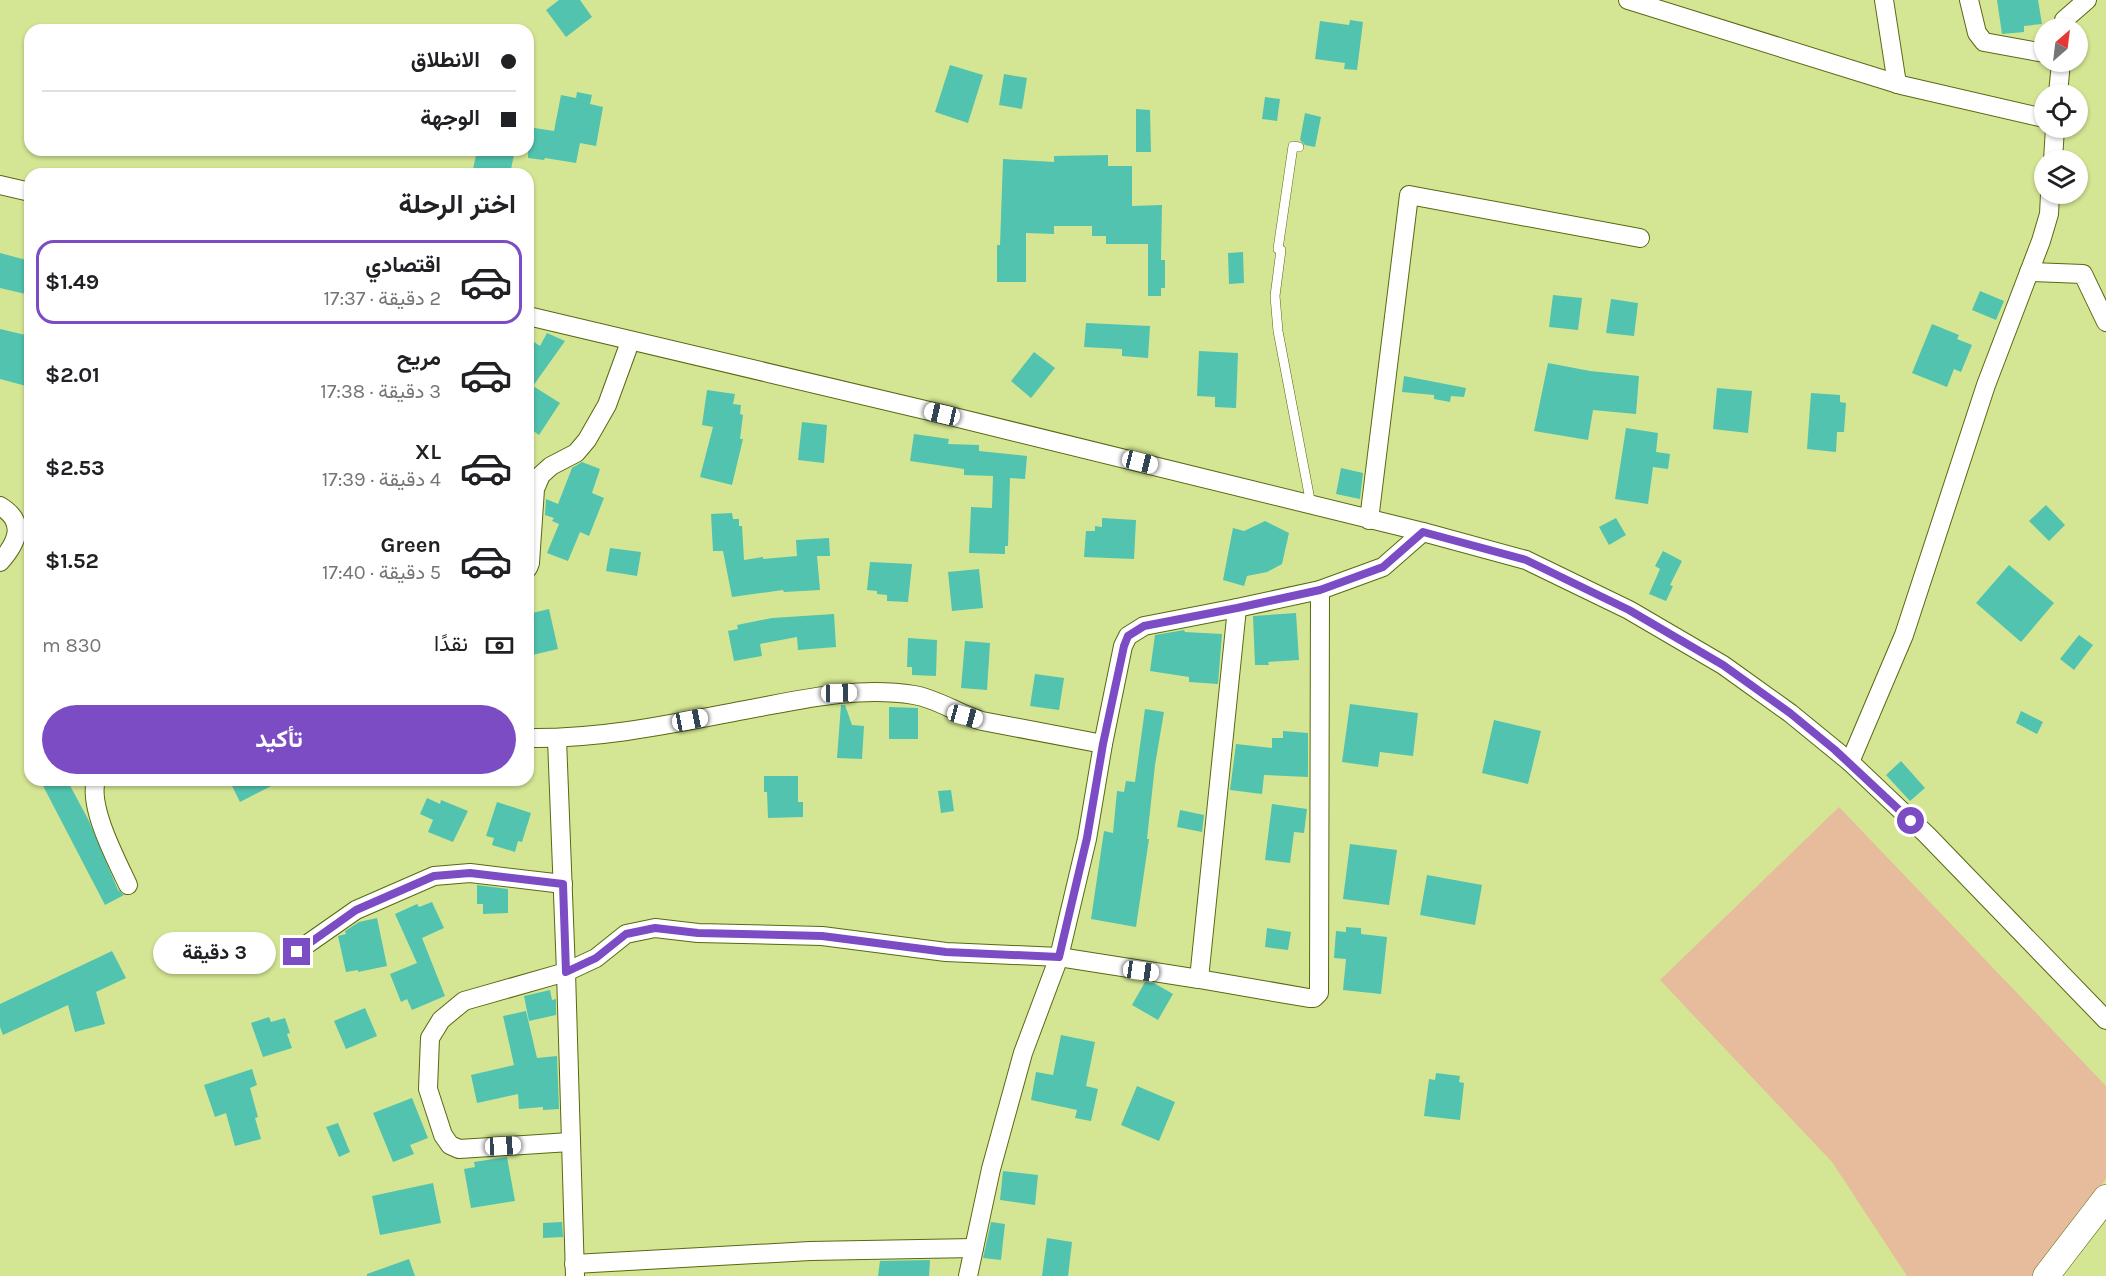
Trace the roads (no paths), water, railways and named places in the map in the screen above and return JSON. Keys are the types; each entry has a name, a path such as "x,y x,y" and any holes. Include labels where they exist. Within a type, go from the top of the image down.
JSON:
{"main road":[{"path":"2046,1276 2106,1198"}],"street":[{"path":"1884,0 1897,84"},
{"path":"1969,0 1977,33 1984,42 2034,51"},
{"path":"2063,0 2064,18"},
{"path":"2070,18 2087,0"},
{"path":"1632,1 1897,84 2034,116"},
{"path":"0,185 24,191"},
{"path":"1369,520 1409,195 1640,238"},
{"path":"1850,762 1904,634 1986,385 2049,214 2050,204"},
{"path":"2029,272 2083,274 2106,322"},
{"path":"534,318 942,414 1423,532 1526,560 1629,610 1723,665 1790,713 1850,762 1927,836 2106,1020"},
{"path":"534,504 535,489 541,475 551,466 576,453 587,440 607,405 630,342"},
{"path":"0,506 8,511 17,527 17,535 9,552 0,562"},
{"path":"968,1276 991,1170 1023,1053 1059,957 1087,838 1103,744 1128,636 1144,626 1320,590 1383,567 1423,532"},
{"path":"570,1143 459,1149 450,1145 443,1135 428,1089 430,1038 441,1020 464,1000 566,972 596,958 626,934 655,928 698,933 822,936 946,952 1059,957 1314,998 1319,993 1320,590"},
{"path":"1199,979 1237,608"},
{"path":"534,738 624,733 839,693 886,692 925,698 982,721 1103,744"},
{"path":"557,738 575,1270 810,1251 974,1248"},
{"path":"95,786 94,795 104,830 128,885"},
{"path":"297,952 356,910 434,876 470,873 563,884"}],"lane":[{"path":"1299,147 1293,146 1278,249 1281,250 1275,296 1278,331 1311,506"}]}
